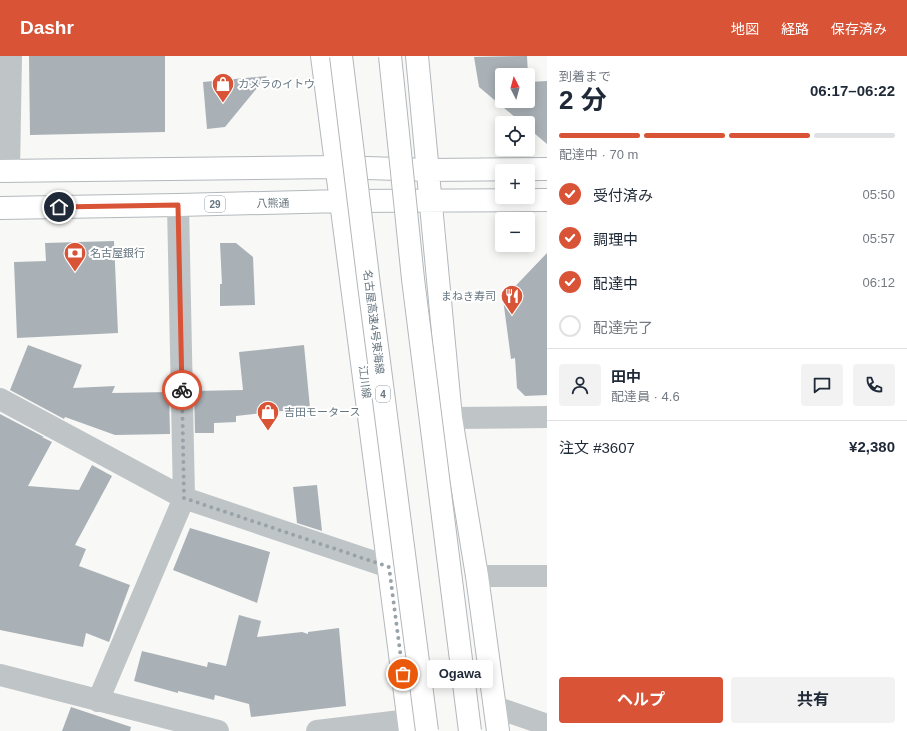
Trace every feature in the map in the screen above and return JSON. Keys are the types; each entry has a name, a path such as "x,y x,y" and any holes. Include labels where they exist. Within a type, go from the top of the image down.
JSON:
{"main road":[{"name":"江川線","path":"322,56 409,726"},
{"name":"名古屋高速4号東海線","path":"341,56 427,731"},
{"path":"390,56 414,287 470,731"},
{"path":"417,56 451,418 477,576 498,731"},
{"path":"5,171 337,167 428,170 547,169"},
{"name":"八熊通","path":"0,208 342,201 547,200"}],"street":[{"path":"5,171 11,56"},
{"path":"98,701 184,498 178,205"},
{"path":"0,399 184,498 389,567"},
{"path":"451,418 547,417"},
{"path":"477,576 547,576"},
{"path":"0,675 218,731"},
{"path":"495,707 547,725"},
{"path":"317,731 409,726"}],"building":[{"path":"29,56 165,56 165,132 30,135"},
{"path":"527,56 528,68 495,68 495,100 479,87 474,57"},
{"path":"267,76 225,127 207,129 203,82"},
{"path":"547,81 547,144 535,134 535,116 514,116 504,108 535,108 535,82"},
{"path":"114,241 118,333 17,338 14,262 46,261 45,243"},
{"path":"220,243 236,243 253,257 255,305 220,306 220,284 222,284"},
{"path":"547,253 547,395 525,396 517,388 515,358 511,359 503,299"},
{"path":"28,345 82,365 73,388 115,386 112,393 169,392 170,434 115,435 65,417 64,419 10,390"},
{"path":"304,345 310,408 236,416 236,422 214,423 214,433 195,433 194,391 243,390 239,352"},
{"path":"0,414 52,442 28,486 79,490 92,465 112,476 75,545 86,549 79,566 130,585 109,642 86,633 83,647 0,630"},
{"path":"317,485 322,531 297,523 293,487"},
{"path":"190,528 270,552 257,603 173,570"},
{"path":"239,615 261,621 257,637 302,632 308,634 308,632 339,628 346,706 251,717 249,704 215,695 214,700 178,691 178,693 134,681 142,651 207,667 208,662 226,666"},
{"path":"71,707 131,727 130,731 62,731"}],"way so far":[{"path":"182,390 184,498 389,567 403,674"}],"place":[{"name":"カメラのイトウ","path":"223,104"},
{"name":"名古屋銀行","path":"75,272"},
{"name":"まねき寿司","path":"512,316"},
{"name":"吉田モータース","path":"268,432"},
{"name":"Ogawa","path":"403,674"}],"route":[{"path":"59,207 178,205 182,390"}]}
